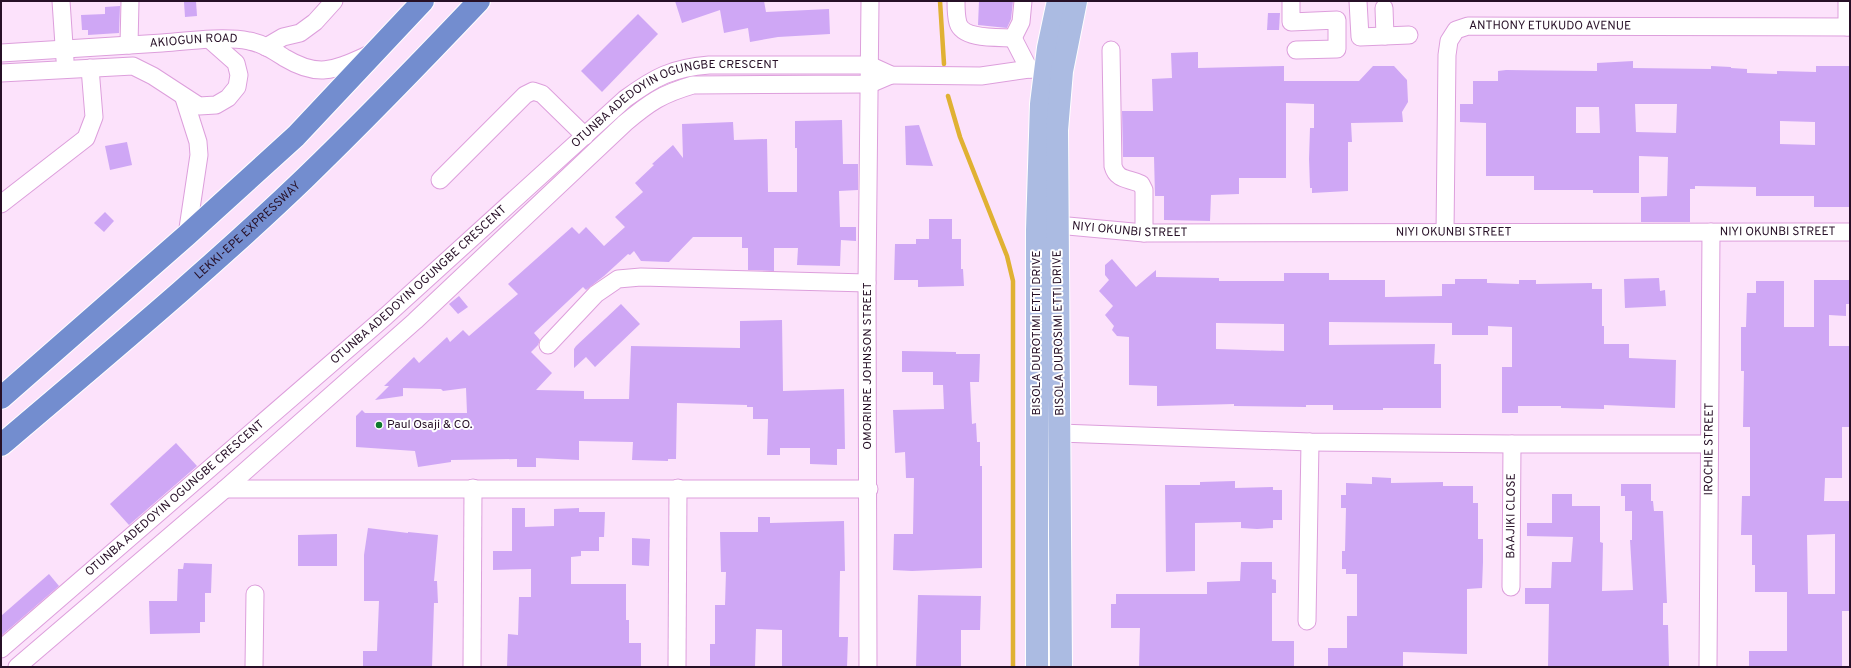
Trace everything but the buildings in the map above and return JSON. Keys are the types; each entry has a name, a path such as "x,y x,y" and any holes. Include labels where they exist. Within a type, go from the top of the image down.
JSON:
{"highway":[{"path":"1,398 188,235 296,136 423,1"},
{"name":"LEKKI-EPE EXPRESSWAY","path":"1,445 148,319 304,179 479,1"}],"main road":[{"name":"BISOLA DUROTIMI ETTI DRIVE","path":"1037,667 1037,230 1041,104 1058,1"},
{"name":"BISOLA DUROSIMI ETTI DRIVE","path":"1061,667 1057,130 1046,69 1076,1"}],"street":[{"path":"61,1 66,70"},
{"path":"129,45 130,1"},
{"path":"266,46 283,37 300,33 315,22 334,1"},
{"name":"OMORINRE JOHNSON STREET","path":"868,667 869,489 867,283 870,1"},
{"path":"956,1 958,25 964,31 972,35 1013,38 1046,69"},
{"path":"1013,38 1021,22 1023,1"},
{"path":"1290,1 1291,22 1337,20 1337,49 1296,50"},
{"path":"1358,1 1360,36"},
{"path":"1847,1 1848,27"},
{"path":"1384,8 1385,36"},
{"name":"ANTHONY ETUKUDO AVENUE","path":"1445,232 1447,56 1449,41 1456,30 1468,26 1848,27"},
{"path":"1337,38 1409,34"},
{"path":"1,73 133,66 153,76 184,98 199,106 216,105 228,98 237,87 239,75 236,63 210,40"},
{"name":"AKIOGUN ROAD","path":"1,53 210,40 250,41 266,46 308,69 325,71 341,67 376,52"},
{"path":"1111,50 1113,166 1115,173 1120,177 1141,184 1144,190 1144,233"},
{"name":"OTUNBA ADEDOYIN OGUNGBE CRESCENT","path":"5,646 386,316 625,99 661,75 686,67 710,65 869,65 891,75 981,76 1046,69"},
{"path":"1,204 86,138 94,117 90,68"},
{"name":"OTUNBA ADEDOYIN OGUNGBE CRESCENT","path":"20,664 225,489 415,321 624,123 649,103 671,92 693,85 870,84 891,75"},
{"path":"440,180 525,95 533,91 542,94 585,136"},
{"path":"184,98 196,134 199,155 188,235"},
{"name":"NIYI OKUNBI STREET","path":"1057,225 1144,233 1850,232"},
{"path":"483,229 496,244"},
{"name":"IROCHIE STREET","path":"1708,667 1711,232"},
{"path":"548,345 596,294 618,279 641,277 867,283"},
{"path":"1060,433 1310,442 1709,444"},
{"path":"1307,621 1310,442"},
{"name":"BAAJIKI CLOSE","path":"1511,587 1512,444"},
{"path":"472,667 473,488"},
{"path":"677,667 678,488"},
{"path":"225,489 869,489"},
{"path":"254,667 255,594"},
{"path":"5,646 20,664"}],"waterway":[{"path":"940,1 944,64"},
{"path":"948,96 960,137 1007,256 1013,281 1013,667"}],"place":[{"name":"Paul Osaji & CO.","path":"379,425"}]}
